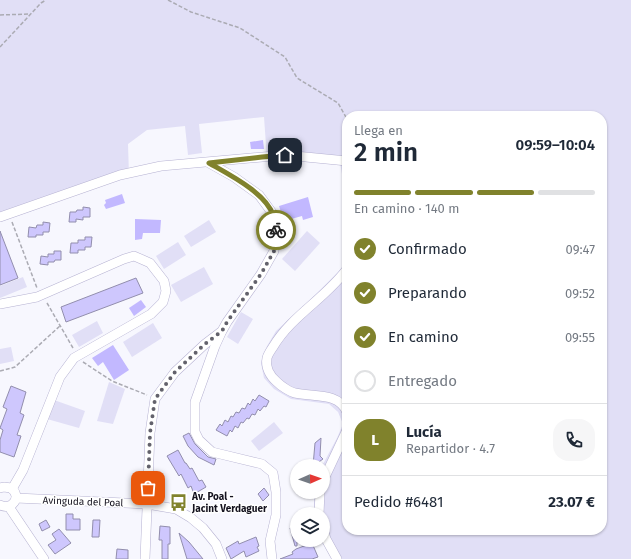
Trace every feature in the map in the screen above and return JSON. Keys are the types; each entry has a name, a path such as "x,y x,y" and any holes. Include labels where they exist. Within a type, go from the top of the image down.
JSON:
{"street":[{"path":"4,215 120,175 161,166 209,163 285,155 342,161"},
{"path":"209,163 234,177 259,195 273,214 276,234 274,251 261,274 227,322 215,346 195,402 195,432 199,440 212,452 262,464 273,473 276,492 276,515 270,541 272,559"},
{"path":"0,304 41,295 134,256 150,263 164,281 166,290 163,302 151,314 74,358 60,377 23,470 12,489"},
{"path":"342,276 292,323 278,339 267,357 267,369 276,382 294,393 334,398 342,404"},
{"path":"145,559 150,433 155,399 175,372 205,344 222,331"},
{"path":"330,466 342,441"},
{"path":"0,488 7,486 15,493 15,502 4,506 44,559"},
{"name":"Avinguda del Poal","path":"16,498 147,504 176,509 191,518 203,528 216,544 222,559"},
{"path":"330,546 337,559"}],"path":[{"path":"0,47 40,3 46,0"},
{"path":"168,0 191,12 240,28 285,57 297,78 338,103 342,111"},
{"path":"0,15 30,14"},
{"path":"4,215 41,295 82,361 112,381 155,399"},
{"path":"0,371 15,366 61,325"}],"shaded area":[{"path":"0,0 631,0 631,559 332,559 326,547 330,547 330,507 314,507 314,499 330,499 330,459 326,459 342,426 342,535 607,535 607,111 342,111 342,174 340,162 267,159 264,117 199,124 202,153 188,155 185,126 147,130 128,144 129,176 0,222"},
{"path":"263,140 264,149 251,149 250,142"},
{"path":"122,194 125,203 106,209 104,205 106,203 105,200"},
{"path":"308,197 313,217 303,220 302,216 284,221 279,206"},
{"path":"135,219 161,220 160,233 143,233 142,239 135,240"},
{"path":"209,220 216,232 191,247 184,236"},
{"path":"307,231 320,243 295,271 282,259"},
{"path":"178,242 186,255 164,269 156,256"},
{"path":"204,267 213,284 181,302 171,285"},
{"path":"342,268 342,422 338,412 329,404 291,399 274,389 264,378 261,363 267,346 276,331"},
{"path":"23,277 27,287 0,298 0,286"},
{"path":"141,300 146,307 134,316 129,308"},
{"path":"241,312 253,319 238,344 227,337"},
{"path":"97,321 103,333 79,347 72,335"},
{"path":"153,323 162,338 132,357 123,342"},
{"path":"113,345 129,370 114,380 103,362 98,366 92,358"},
{"path":"11,347 14,361 0,364 0,349"},
{"path":"109,382 125,389 113,424 97,421"},
{"path":"54,400 85,411 79,428 47,419"},
{"path":"274,422 283,433 259,451 251,441"}],"building":[{"path":"83,207 90,208 90,217 83,217 83,220 76,219 76,222 69,222 70,212 83,210"},
{"path":"43,222 50,223 49,232 43,232 43,235 36,235 36,237 28,237 29,227 36,228 37,225 43,225"},
{"path":"0,231 18,278 0,285"},
{"path":"85,237 92,237 91,247 85,247 85,250 78,250 78,253 70,253 71,243 78,243 78,240 85,240"},
{"path":"54,251 61,251 61,260 48,262 48,265 40,264 41,256 48,257 48,254 54,254"},
{"path":"136,278 143,293 66,322 61,307"},
{"path":"11,386 26,392 20,413 24,415 17,435 21,436 14,457 0,452 0,440 3,430 0,428 7,409 3,407"},
{"path":"259,395 269,401 266,407 264,406 260,411 258,409 255,415 252,414 249,419 247,418 243,423 241,422 238,428 235,426 232,432 230,430 227,436 216,430 220,424 222,426 225,420 228,422 231,416 233,417 236,412 239,413 242,408 245,409 248,403 250,405 253,399 255,401"},
{"path":"189,433 195,444 208,457 216,459 214,465 198,457 188,446 183,436"},
{"path":"321,438 320,456 323,459 314,459 315,443"},
{"path":"178,450 185,463 190,469 192,468 199,481 202,480 206,487 194,494 191,486 188,488 181,474 179,476 167,456"},
{"path":"264,488 269,495 263,501 258,494"},
{"path":"66,514 73,514 73,519 80,519 80,530 66,530"},
{"path":"46,520 50,527 42,531 39,524"},
{"path":"93,520 100,520 99,537 92,537"},
{"path":"160,526 170,527 168,559 162,559 162,540 159,540"},
{"path":"59,529 71,543 55,554 48,545 56,540 52,534"},
{"path":"179,533 189,542 203,559 187,559"},
{"path":"256,537 259,551 246,557 244,551 231,559 226,548 238,541 239,544"},
{"path":"301,547 314,547 318,557 312,559 280,559 293,554 292,552"},
{"path":"117,549 128,550 128,559 116,559"}],"way so far":[{"path":"148,488 150,433 155,399 175,372 205,344 222,331 261,274 274,251 276,230"}],"place":[{"name":"Av. Poal - Jacint Verdaguer","path":"179,502"}],"route":[{"path":"276,230 273,214 259,195 234,177 209,163 285,155"}]}
